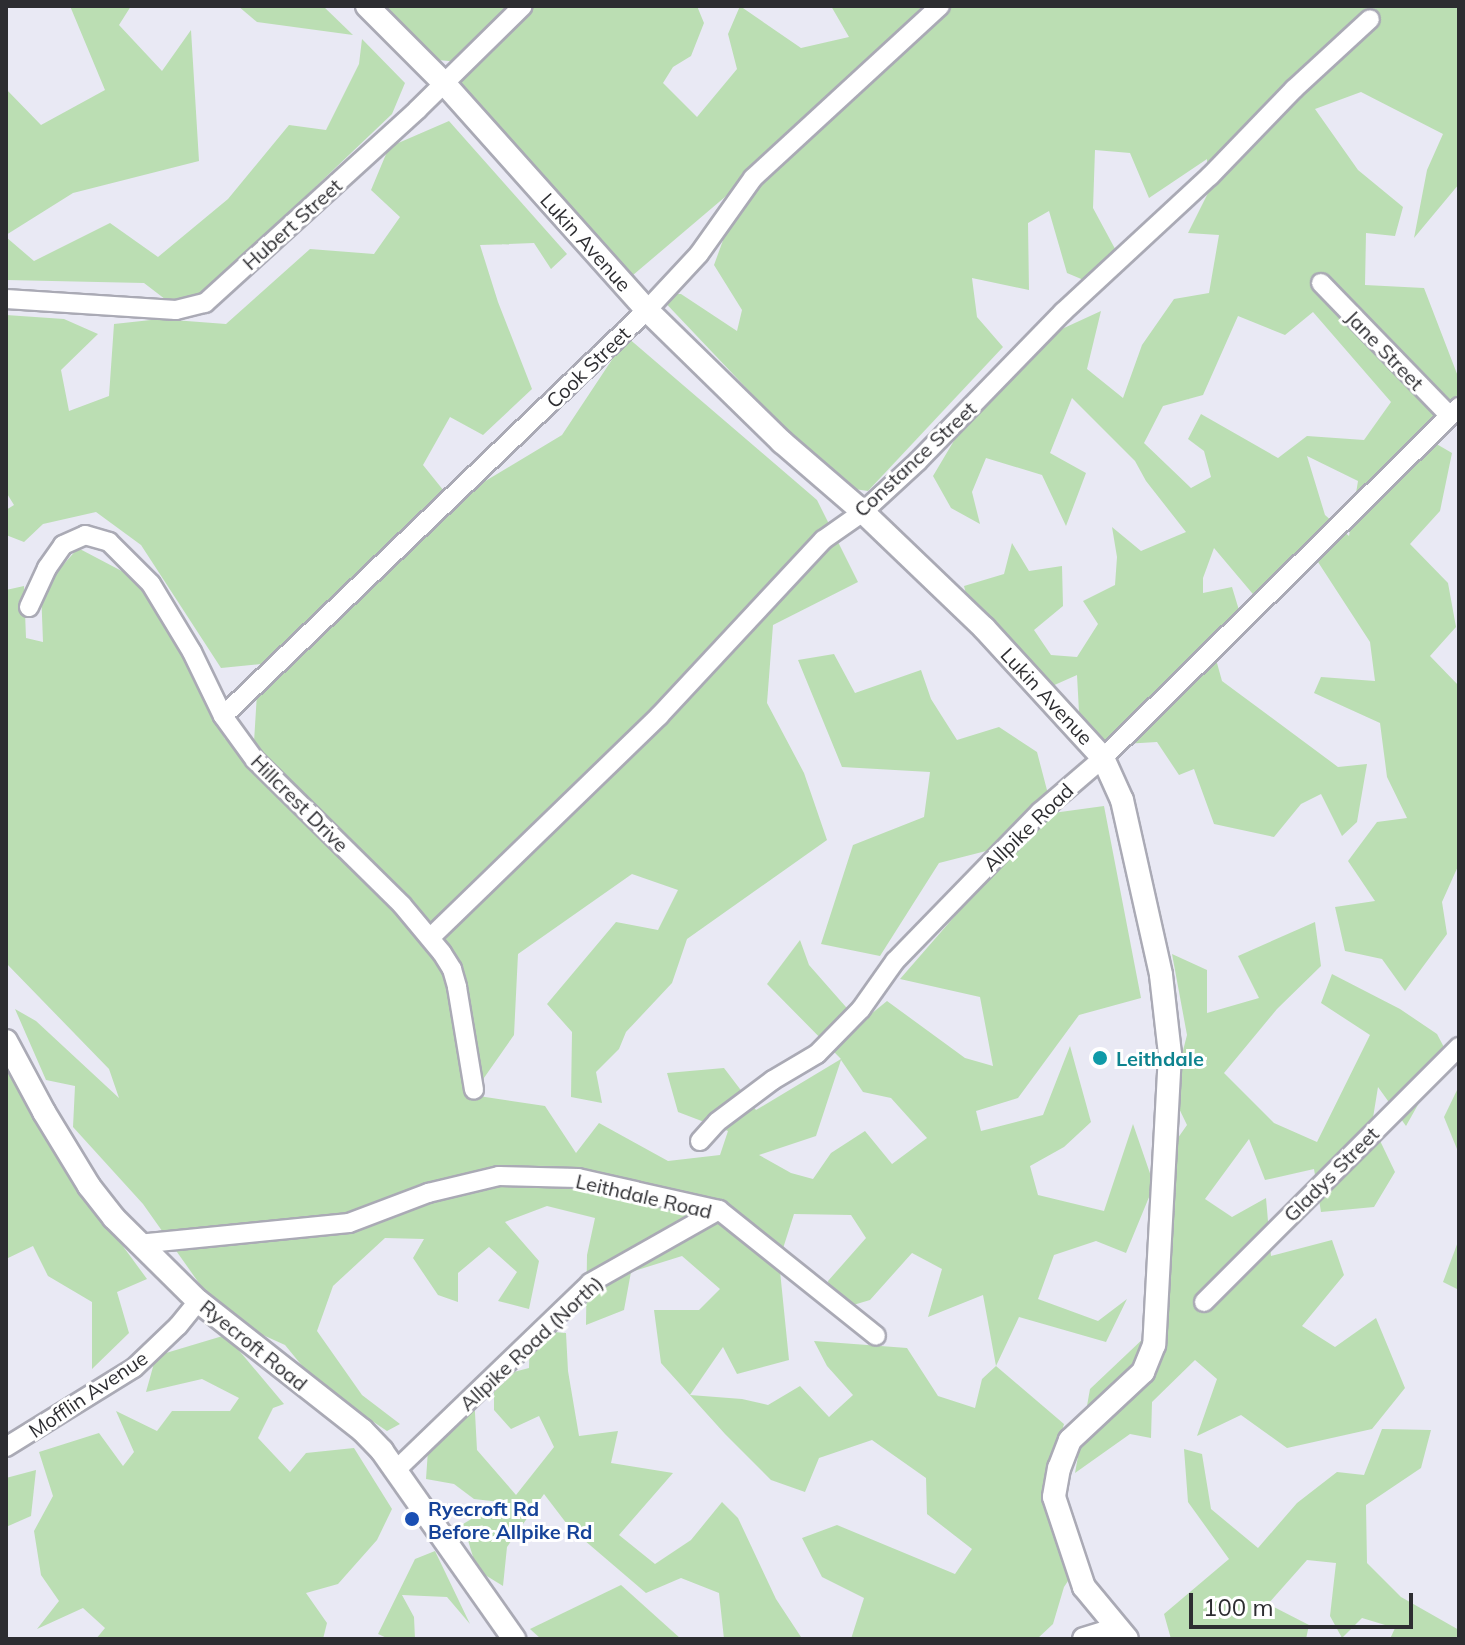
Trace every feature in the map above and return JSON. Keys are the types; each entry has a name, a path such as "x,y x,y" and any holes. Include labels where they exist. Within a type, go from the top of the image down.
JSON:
{"street":[{"name":"Lukin Avenue","path":"367,6 443,82 647,310 782,442 863,512 984,628 1103,758 1122,800 1161,975 1170,1054 1154,1345 1143,1372 1070,1440 1059,1468 1054,1497 1084,1587 1122,1634"},
{"name":"Hubert Street","path":"6,299 176,310 205,303 523,6"},
{"name":"Cook Street","path":"223,716 647,310 699,254 753,178 940,6"},
{"name":"Constance Street","path":"431,937 659,716 823,540 863,512 1063,312 1210,176 1294,89 1370,19"},
{"name":"Jane Street","path":"1321,283 1454,412"},
{"name":"Allpike Road","path":"700,1141 717,1122 773,1080 817,1054 861,1009 895,961 1040,812 1103,758 1454,412"},
{"name":"Hillcrest Drive","path":"29,607 47,568 63,545 85,535 109,542 151,584 192,652 223,716 255,760 431,937 452,969 474,1090"},
{"name":"Ryecroft Road","path":"6,1041 89,1186 138,1244 198,1301 362,1430 397,1469 514,1639"},
{"name":"Gladys Street","path":"1204,1302 1459,1047"},
{"name":"Leithdale Road","path":"138,1244 349,1223 428,1193 499,1176 578,1178 719,1210 876,1336"},
{"name":"Allpike Road (North)","path":"397,1469 590,1283 719,1210"},
{"name":"Mofflin Avenue","path":"6,1447 134,1368 178,1326 198,1301"},
{"path":"1084,1639 1122,1634"}],"green space":[{"path":"70,6 131,6 119,25 162,71 191,30 199,161 73,193 6,235 6,89 41,125 105,90"},
{"path":"238,6 323,6 353,35 257,22"},
{"path":"372,6 697,6 704,23 691,56 673,67 663,83 697,117 737,69 728,34 740,6 801,48 849,37 831,6 1459,6 1459,184 1414,238 1427,170 1443,134 1361,92 1315,109 1358,170 1403,207 1395,236 1366,233 1365,285 1424,288 1459,379 1459,393 1421,435 1452,453 1440,511 1410,544 1448,583 1456,627 1430,656 1459,686 1459,864 1442,902 1447,934 1405,991 1382,959 1345,951 1335,907 1375,901 1348,861 1377,822 1407,818 1387,777 1380,723 1314,693 1321,677 1375,681 1370,642 1318,562 1263,606 1214,548 1203,578 1203,593 1232,587 1245,630 1212,645 1222,681 1338,767 1367,764 1357,822 1342,836 1321,794 1301,804 1274,837 1214,824 1194,769 1179,775 1157,742 1107,745 1079,712 1077,675 1050,687 968,602 964,586 1004,574 1012,543 1029,571 1062,566 1063,606 1034,630 1051,655 1077,657 1098,624 1083,601 1115,585 1117,557 1112,527 1141,551 1186,532 1146,481 1135,461 1072,398 1050,453 1086,473 1066,526 1042,475 986,458 972,492 980,524 951,508 933,476 974,407 1040,339 1101,311 1087,369 1123,398 1142,345 1174,299 1209,293 1219,235 1188,233 1208,193 1207,159 1149,198 1130,153 1095,150 1093,208 1120,258 1105,289 1067,273 1049,211 1028,223 1029,290 972,278 977,317 1003,347 868,491 840,487 657,294 681,294 737,331 742,310 714,265 745,180 626,281 453,94 469,63 418,58","holes":["1313,312 1391,402 1364,440 1307,436 1278,458 1201,414 1188,439 1204,451 1211,477 1191,488 1144,443 1163,406 1203,395 1238,316 1285,335","1307,456 1358,481 1349,536 1325,515"]},
{"path":"362,39 405,83 392,114 287,214 218,288 174,306 144,283 6,280 6,237 34,261 110,223 158,257 228,199 289,125 326,130 359,64"},
{"path":"449,121 567,254 551,269 534,243 480,245 498,302 532,389 483,435 450,417 423,465 452,501 562,435 627,337 817,500 858,582 773,625 767,703 804,773 827,840 687,939 672,983 626,1032 619,1049 596,1072 602,1103 571,1097 572,1032 547,1004 616,922 658,930 678,890 632,874 518,954 514,1035 472,1095 545,1106 576,1153 599,1123 668,1161 720,1155 728,1131 678,1112 667,1073 724,1068 756,1110 841,1059 767,984 800,940 809,965 860,1023 887,1001 965,1058 993,1066 980,997 900,979 961,909 990,850 939,863 880,956 821,944 853,845 924,817 930,772 842,767 798,660 834,654 855,693 921,670 931,699 957,740 999,727 1037,752 1053,813 1104,806 1141,998 1079,1015 1018,1098 976,1111 981,1131 1043,1115 1070,1046 1091,1122 1064,1147 1030,1166 1038,1195 1104,1211 1133,1124 1154,1185 1126,1253 1096,1241 1054,1255 1038,1299 1098,1321 1127,1299 1106,1342 1019,1317 996,1366 1064,1424 1046,1487 1057,1545 1072,1575 1064,1587 1053,1624 1037,1639 851,1639 864,1598 822,1577 802,1538 837,1525 955,1574 972,1549 927,1514 926,1478 872,1440 819,1458 805,1492 771,1480 725,1434 661,1363 654,1310 699,1310 720,1289 682,1256 631,1272 624,1310 586,1325 587,1255 595,1218 547,1206 505,1222 539,1261 529,1309 498,1301 517,1272 489,1247 458,1273 458,1302 438,1295 413,1258 424,1239 385,1238 333,1286 317,1331 362,1395 400,1424 387,1431 317,1384 285,1345 223,1317 143,1204 73,1127 75,1086 46,1080 15,1009 36,1021 119,1098 109,1069 6,963 6,590 24,586 26,638 43,642 41,590 78,548 135,578 193,670 225,739 254,742 257,693 290,661 221,668 141,545 96,512 43,524 24,542 6,535 6,510 14,505 6,492 6,315 64,319 98,334 61,370 69,411 109,396 114,324 160,319 226,324 310,249 374,254 400,217 371,190 389,147","holes":["841,1060 863,1092 891,1098 927,1138 892,1164 865,1131 831,1153 813,1179 791,1173 759,1155 816,1136","794,1214 851,1215 866,1238 828,1281 833,1311 870,1300 912,1253 942,1269 928,1317 983,1295 996,1366 982,1379 975,1408 938,1396 907,1348 814,1341 827,1366 853,1395 829,1417 800,1386 768,1405 742,1399 690,1395 723,1347 737,1374 789,1360 779,1261"]},
{"path":"1315,922 1321,966 1277,1009 1224,1073 1274,1123 1317,1142 1370,1035 1321,1003 1332,974 1400,1009 1437,1034 1447,1053 1406,1126 1378,1087 1372,1124 1395,1172 1374,1207 1321,1212 1314,1169 1265,1180 1249,1139 1205,1199 1232,1217 1266,1198 1271,1256 1332,1240 1344,1275 1302,1326 1335,1347 1376,1318 1405,1388 1372,1429 1287,1448 1241,1415 1197,1436 1217,1379 1195,1360 1152,1402 1151,1438 1130,1434 1075,1473 1090,1389 1165,1318 1173,1145 1187,1125 1172,1094 1187,1035 1172,954 1207,970 1207,1013 1259,998 1238,956"},
{"path":"6,1063 103,1219 147,1279 117,1292 129,1333 92,1369 92,1302 48,1276 33,1246 6,1259"},
{"path":"1459,1086 1459,1154 1444,1117"},
{"path":"1459,1239 1459,1290 1443,1282"},
{"path":"530,1330 566,1333 568,1371 579,1436 618,1431 611,1463 673,1473 619,1535 655,1564 691,1540 722,1502 738,1518 776,1599 801,1637 816,1639 724,1639 719,1593 681,1578 646,1593 570,1528 544,1494 507,1547 503,1586 477,1570 463,1524 500,1502 474,1499 454,1484 426,1479 428,1450 474,1394 477,1450 516,1495 554,1447 539,1416 511,1429 494,1410 494,1377 529,1368"},
{"path":"226,1335 284,1404 273,1408 258,1438 290,1472 306,1453 354,1448 392,1509 377,1540 338,1584 306,1593 327,1623 323,1639 96,1639 105,1628 83,1608 37,1629 59,1601 41,1575 34,1531 53,1496 39,1452 99,1433 123,1466 134,1452 116,1411 157,1431 172,1411 230,1411 239,1398 202,1379 146,1392 156,1356"},
{"path":"1382,1429 1431,1430 1421,1468 1366,1505 1367,1563 1401,1597 1459,1630 1456,1639 1390,1639 1395,1628 1362,1618 1342,1638 1330,1616 1336,1563 1307,1560 1268,1604 1309,1625 1306,1639 1171,1639 1164,1614 1229,1559 1188,1502 1184,1449 1202,1454 1211,1509 1258,1548 1297,1503 1337,1472 1364,1475"},
{"path":"36,1470 31,1516 6,1527 6,1478"},
{"path":"435,1551 470,1624 447,1597 402,1595 414,1617 415,1639 389,1639 378,1634 415,1559"},
{"path":"621,1585 681,1639 541,1639 530,1629"}],"place":[{"name":"Leithdale","path":"1100,1058"},
{"name":"Ryecroft Rd Before Allpike Rd","path":"412,1519"}]}
